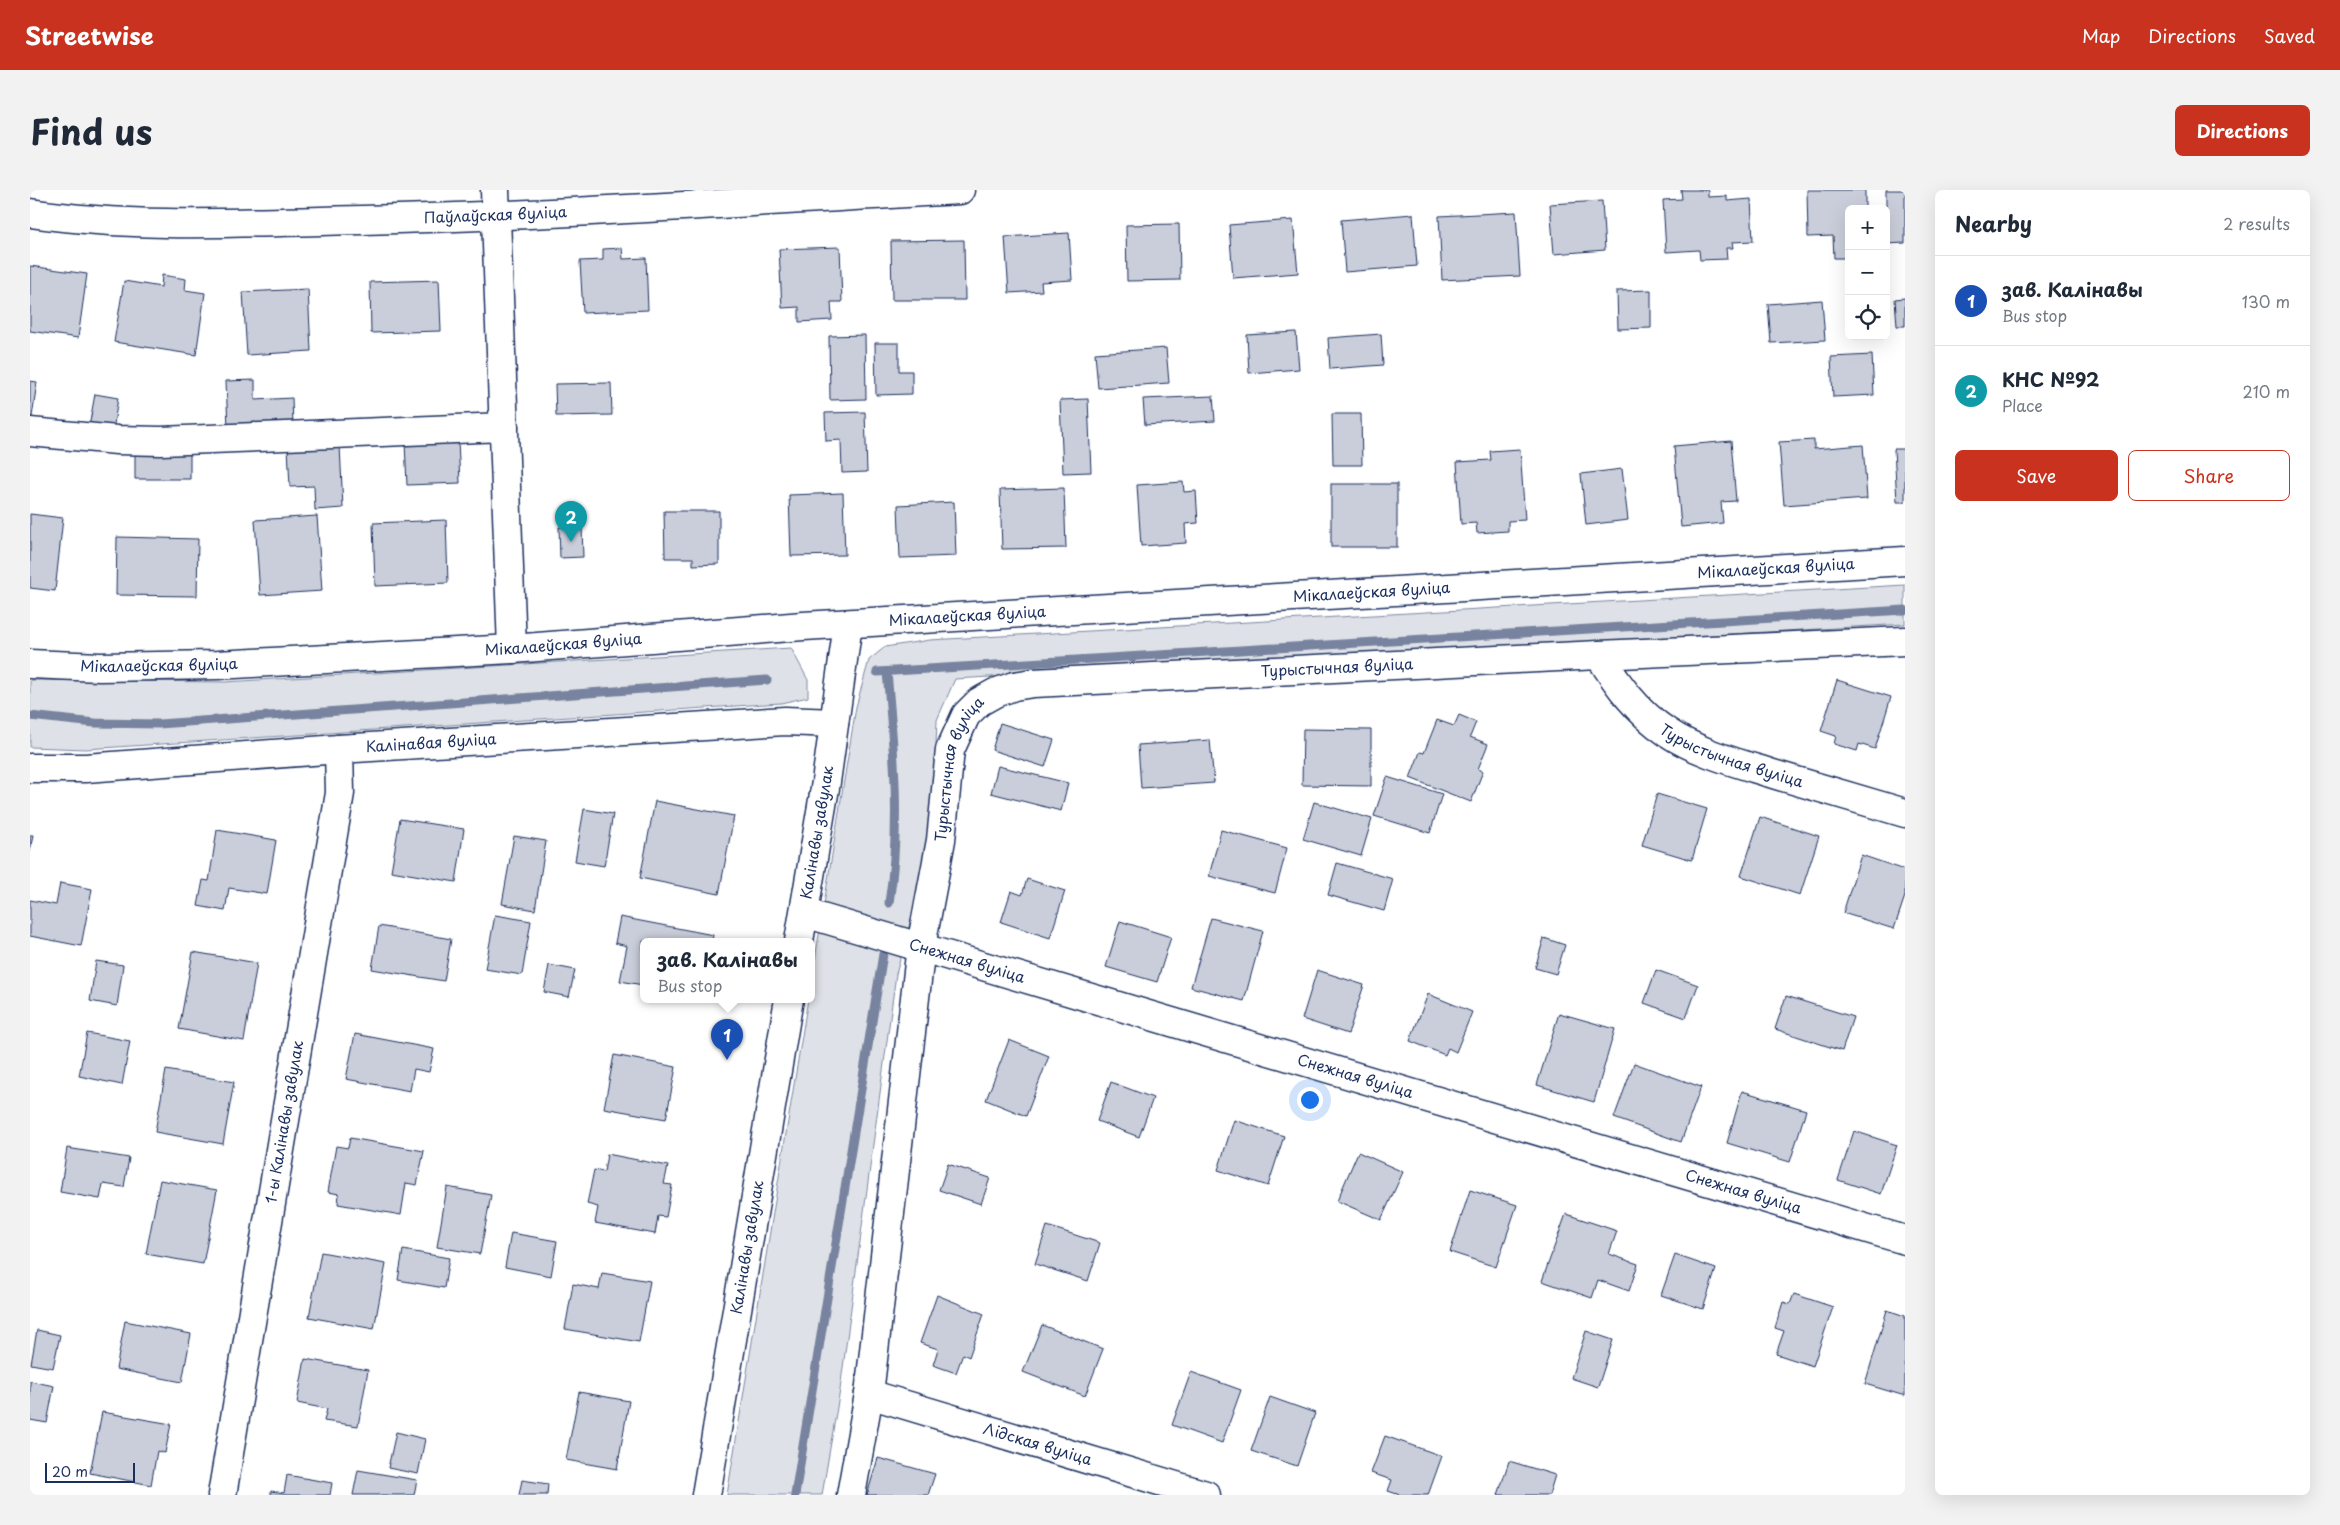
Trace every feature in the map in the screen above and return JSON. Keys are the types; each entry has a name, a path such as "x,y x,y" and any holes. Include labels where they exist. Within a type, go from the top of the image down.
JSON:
{"street":[{"name":"Паўлаўская вуліца","path":"30,213 64,218 149,224 495,203 960,190"},
{"path":"495,203 512,649"},
{"path":"30,432 117,440 161,441 504,427"},
{"name":"Мікалаеўская вуліца","path":"30,664 100,667 216,665 512,649 848,624 1905,560"},
{"name":"Калінавы завулак","path":"801,938 848,624"},
{"path":"1599,655 1905,641"},
{"name":"Турыстычная вуліца","path":"851,1495 869,1394 920,946 941,840 950,750 966,715 979,702 995,693 1014,686 1054,682 1599,655 1616,683 1637,708 1667,732 1703,750 1746,766 1905,813"},
{"name":"Калінавая вуліца","path":"30,768 86,768 339,749 785,721 834,722"},
{"name":"1-ы Калінавы завулак","path":"222,1495 340,794 339,749"},
{"name":"Снежная вуліца","path":"805,913 1905,1240"},
{"name":"Калінавы завулак","path":"706,1495 788,1003"},
{"name":"Лідская вуліца","path":"869,1394 1206,1495"}],"shaded area":[{"path":"1905,585 1905,624 955,679 937,720 932,844 896,974 840,1390 822,1495 727,1495 807,1003 815,1003 815,959 856,707 869,660 885,647 930,640"},
{"path":"791,648 808,680 808,697 781,703 86,749 30,747 30,680 225,682"}],"building":[{"path":"1681,190 1708,190 1708,197 1727,196 1727,201 1751,199 1753,241 1732,242 1733,248 1726,248 1727,259 1700,260 1699,250 1666,252 1663,200 1682,199"},
{"path":"1807,190 1865,190 1865,205 1845,205 1845,258 1834,258 1833,236 1808,237"},
{"path":"1886,190 1905,190 1905,243 1890,244 1890,205 1886,205"},
{"path":"1602,201 1605,250 1554,254 1550,204"},
{"path":"1516,212 1520,276 1442,280 1439,216"},
{"path":"1413,214 1417,266 1345,272 1341,220"},
{"path":"1293,220 1298,273 1233,278 1229,225"},
{"path":"1179,224 1180,280 1127,281 1126,225"},
{"path":"1069,233 1072,280 1041,282 1042,291 1009,293 1005,237"},
{"path":"964,240 965,300 892,300 891,241"},
{"path":"840,247 842,302 831,302 832,320 799,322 799,307 782,308 779,249"},
{"path":"622,248 623,259 646,258 648,310 583,313 580,261 603,260 603,249"},
{"path":"30,266 87,274 78,338 30,331"},
{"path":"162,275 186,279 185,290 205,293 196,355 114,342 124,281 161,287"},
{"path":"439,280 441,331 371,333 370,282"},
{"path":"308,289 311,351 247,355 243,292"},
{"path":"1651,290 1651,328 1618,329 1617,291"},
{"path":"1905,298 1905,326 1897,326 1895,299"},
{"path":"1822,300 1825,340 1771,343 1768,304"},
{"path":"1296,332 1299,369 1249,373 1247,335"},
{"path":"1381,334 1383,365 1330,369 1328,338"},
{"path":"865,335 866,399 830,400 829,336"},
{"path":"875,343 899,343 899,371 912,371 912,394 876,395"},
{"path":"1166,348 1169,383 1098,388 1095,353"},
{"path":"1872,355 1874,395 1833,397 1831,357"},
{"path":"255,380 255,400 292,398 293,424 228,427 226,381"},
{"path":"30,381 37,382 32,417 30,417"},
{"path":"611,383 612,415 556,416 555,384"},
{"path":"95,394 118,398 113,431 89,427"},
{"path":"1213,396 1215,421 1145,425 1143,399"},
{"path":"1088,399 1091,472 1063,473 1060,400"},
{"path":"865,412 867,472 842,473 841,440 826,441 825,413"},
{"path":"1332,414 1361,414 1362,465 1333,465"},
{"path":"458,440 460,483 407,485 405,443"},
{"path":"1814,440 1814,449 1863,445 1867,499 1784,505 1779,442"},
{"path":"1731,441 1736,501 1721,502 1723,523 1681,527 1674,446"},
{"path":"340,446 343,508 315,510 314,486 290,487 288,448"},
{"path":"1520,449 1525,520 1508,521 1508,531 1477,533 1476,523 1461,524 1457,462 1491,460 1490,451"},
{"path":"1894,449 1905,449 1905,502 1897,502"},
{"path":"190,454 190,479 135,479 135,455"},
{"path":"1622,469 1628,520 1586,525 1581,474"},
{"path":"1183,482 1184,492 1196,491 1198,523 1185,524 1186,543 1141,546 1137,485"},
{"path":"1331,484 1397,484 1397,547 1331,547"},
{"path":"1064,488 1066,548 1002,549 1000,490"},
{"path":"843,493 845,555 791,556 789,495"},
{"path":"954,502 956,556 900,558 898,505"},
{"path":"664,511 719,511 719,564 693,565 693,558 665,558"},
{"path":"30,514 63,518 55,591 30,588"},
{"path":"317,516 322,591 260,595 255,520"},
{"path":"446,520 448,583 375,586 373,523"},
{"path":"559,527 582,527 583,557 560,558"},
{"path":"117,537 198,539 197,596 116,595"},
{"path":"1837,680 1891,697 1875,749 1859,744 1857,751 1834,744 1836,736 1821,731"},
{"path":"1459,715 1476,722 1470,737 1488,744 1478,769 1483,771 1471,802 1410,778 1420,752 1424,753 1437,720 1454,726"},
{"path":"1000,723 1054,740 1045,767 992,750"},
{"path":"1303,729 1371,730 1371,786 1302,785"},
{"path":"1210,740 1214,783 1141,788 1138,745"},
{"path":"998,766 1068,783 1061,811 991,793"},
{"path":"1387,777 1442,794 1430,833 1374,816"},
{"path":"1657,794 1707,809 1692,860 1642,845"},
{"path":"655,801 734,816 719,894 640,878"},
{"path":"1314,802 1372,819 1361,856 1303,839"},
{"path":"584,809 613,814 604,866 575,861"},
{"path":"1760,817 1819,836 1800,895 1741,876"},
{"path":"400,819 464,829 456,882 391,871"},
{"path":"217,830 276,840 267,894 229,888 225,911 198,906 203,880 209,881"},
{"path":"1221,830 1287,848 1275,893 1209,876"},
{"path":"30,835 33,835 30,852"},
{"path":"514,836 546,841 535,910 502,904"},
{"path":"1861,855 1905,870 1905,896 1894,929 1843,913"},
{"path":"1337,863 1393,879 1384,911 1328,895"},
{"path":"1027,879 1065,891 1050,938 1001,922 1011,891 1022,895"},
{"path":"60,883 92,889 81,946 30,936 30,900 56,905"},
{"path":"495,915 531,921 522,975 485,969"},
{"path":"620,917 713,935 712,938 640,938 640,984 620,981 627,946 615,943"},
{"path":"1211,918 1263,931 1244,1001 1191,987"},
{"path":"1120,921 1171,937 1157,982 1106,967"},
{"path":"379,926 451,939 444,981 372,969"},
{"path":"1544,938 1565,945 1556,974 1535,968"},
{"path":"193,952 257,963 244,1041 179,1029"},
{"path":"96,961 123,965 117,1006 90,1001"},
{"path":"549,965 575,970 569,997 544,992"},
{"path":"1317,970 1364,985 1348,1034 1302,1019"},
{"path":"1656,970 1698,985 1686,1018 1644,1003"},
{"path":"1428,994 1472,1012 1456,1052 1448,1048 1445,1055 1410,1041"},
{"path":"1786,996 1853,1017 1842,1051 1775,1029"},
{"path":"1559,1013 1615,1029 1594,1102 1537,1085"},
{"path":"87,1033 130,1041 122,1085 79,1076"},
{"path":"355,1034 434,1049 429,1072 414,1069 410,1091 346,1079"},
{"path":"1009,1040 1049,1056 1026,1116 986,1100"},
{"path":"614,1055 676,1067 666,1119 604,1108"},
{"path":"1634,1063 1701,1087 1681,1142 1614,1118"},
{"path":"166,1070 234,1082 223,1144 155,1132"},
{"path":"1111,1082 1153,1098 1139,1137 1097,1121"},
{"path":"1742,1091 1806,1110 1790,1162 1727,1143"},
{"path":"1234,1120 1284,1136 1268,1186 1218,1170"},
{"path":"1854,1131 1897,1145 1881,1194 1838,1180"},
{"path":"350,1138 424,1151 417,1185 406,1183 401,1215 338,1204 339,1194 328,1192 336,1146 348,1148"},
{"path":"67,1148 129,1158 124,1187 103,1184 100,1199 60,1192"},
{"path":"1358,1152 1403,1172 1381,1220 1337,1201"},
{"path":"607,1154 668,1166 664,1184 672,1185 666,1217 658,1216 655,1234 595,1223 598,1207 587,1204 594,1170 604,1172"},
{"path":"948,1164 990,1178 981,1204 939,1190"},
{"path":"160,1180 217,1190 203,1264 146,1254"},
{"path":"447,1187 491,1195 480,1254 437,1247"},
{"path":"1470,1190 1517,1205 1496,1267 1450,1252"},
{"path":"1566,1214 1617,1231 1609,1254 1638,1264 1629,1291 1598,1280 1592,1298 1542,1281"},
{"path":"1047,1226 1100,1243 1088,1281 1035,1264"},
{"path":"511,1233 557,1241 551,1276 505,1267"},
{"path":"403,1250 449,1258 444,1288 398,1280"},
{"path":"321,1252 386,1264 374,1329 309,1317"},
{"path":"1675,1255 1716,1269 1703,1309 1661,1295"},
{"path":"602,1273 650,1281 639,1342 565,1329 573,1284 599,1289"},
{"path":"1794,1294 1833,1307 1813,1366 1776,1354 1784,1331 1775,1328 1783,1302 1790,1304"},
{"path":"937,1295 984,1314 969,1357 963,1354 956,1373 933,1365 938,1349 920,1343"},
{"path":"1887,1310 1905,1316 1905,1396 1865,1384"},
{"path":"125,1321 191,1334 182,1382 116,1369"},
{"path":"1042,1325 1103,1349 1085,1396 1023,1372"},
{"path":"37,1330 60,1335 53,1368 31,1364"},
{"path":"1586,1331 1613,1340 1598,1387 1571,1378"},
{"path":"305,1359 368,1370 358,1426 324,1421 327,1409 297,1403"},
{"path":"1191,1372 1241,1390 1222,1443 1172,1425"},
{"path":"30,1381 54,1386 47,1423 30,1420"},
{"path":"579,1392 629,1401 617,1469 566,1460"},
{"path":"1270,1397 1315,1413 1297,1466 1251,1451"},
{"path":"102,1412 171,1424 165,1453 157,1451 151,1485 90,1473"},
{"path":"396,1432 425,1439 418,1474 388,1468"},
{"path":"1385,1436 1442,1456 1428,1495 1400,1495 1388,1491 1392,1480 1371,1473"},
{"path":"878,1458 935,1474 928,1495 867,1495"},
{"path":"1509,1461 1555,1475 1549,1495 1498,1495"},
{"path":"358,1470 417,1480 414,1495 353,1495"},
{"path":"287,1475 332,1483 330,1495 271,1495 271,1491 284,1493"},
{"path":"522,1480 548,1484 547,1495 519,1495"}],"waterway":[{"path":"877,672 1905,610"},
{"path":"887,672 895,788 895,845 889,903"},
{"path":"30,716 95,723 159,724 767,680"},
{"path":"795,1495 883,954"}],"place":[{"name":"КНС №92","path":"571,542"},
{"name":"зав. Калінавы","path":"727,1060"}]}
